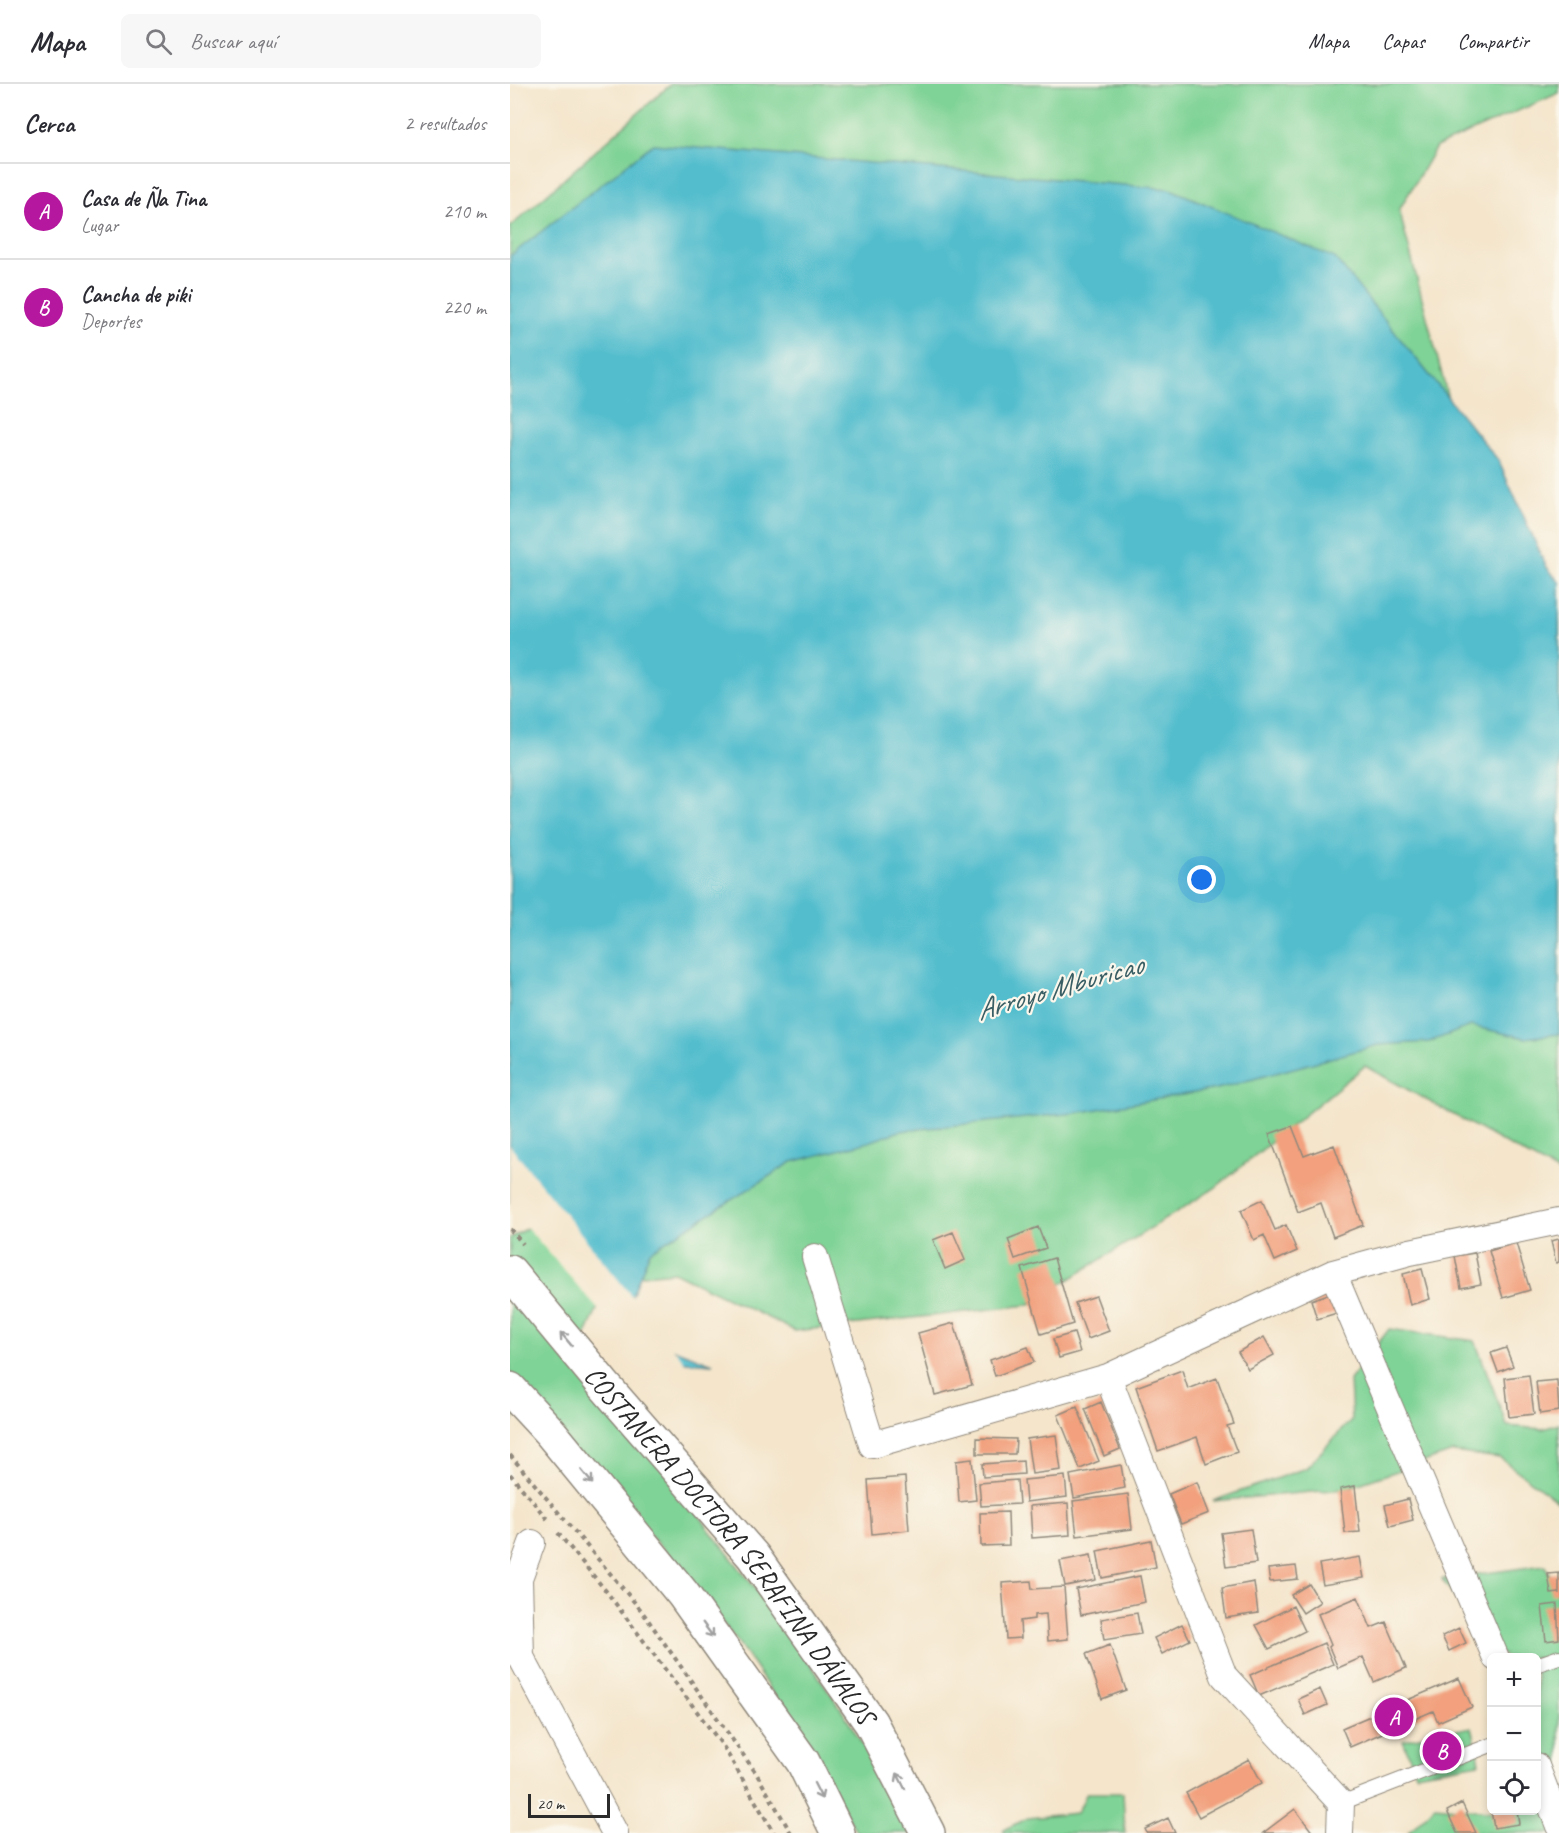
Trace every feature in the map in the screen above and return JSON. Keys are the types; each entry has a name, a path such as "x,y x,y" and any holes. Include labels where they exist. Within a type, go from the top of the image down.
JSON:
{"highway":[{"name":"COSTANERA DOCTORA SERAFINA DÁVALOS","path":"510,1272 603,1384 753,1556 871,1723 928,1833"},
{"path":"510,1389 550,1432 683,1594 803,1762 838,1833"}],"street":[{"path":"815,1257 872,1445 1108,1377 1333,1274 1410,1252 1559,1221"},
{"path":"1333,1274 1494,1653"},
{"path":"1108,1377 1224,1676 1341,1803 1340,1833"},
{"path":"532,1543 519,1578 522,1657 615,1833"},
{"path":"1541,1779 1559,1826"}],"lane":[{"path":"1541,1663 1559,1657"},
{"path":"1341,1803 1487,1747"}],"path":[{"path":"510,1455 641,1610 756,1773 791,1833"},
{"path":"511,1476 548,1521"},
{"path":"556,1529 606,1591 723,1746 774,1833"}],"green space":[{"path":"671,84 1559,84 1559,93 1436,147 1399,210 1456,429 510,565 510,227"},
{"path":"1559,623 1559,1173 1365,1066 1215,1188 1028,1305 795,1331 674,1272 611,1278 583,1341 708,1528 777,1616 844,1713 896,1801 910,1833 857,1833 804,1740 740,1645 671,1557 520,1405 510,1427 510,1238"},
{"path":"1389,1329 1475,1341 1507,1426 1543,1429 1559,1424 1559,1502 1500,1458 1453,1452 1344,1489 1213,1501 1306,1468 1352,1419 1350,1380"},
{"path":"1544,1565 1559,1588 1559,1833 1408,1833 1435,1806 1487,1811 1487,1815 1541,1815 1541,1653 1501,1653 1490,1644 1442,1579"},
{"path":"1472,1727 1480,1763 1416,1774 1403,1740"},
{"path":"1087,1793 1123,1793 1125,1833 1004,1833 1003,1830 1028,1818 1077,1813"}],"water":[{"name":"Arroyo Mburicao","path":"653,144 1170,189 1335,258 1498,460 1546,566 1559,582 1559,1034 1525,1038 1471,1026 1429,1042 1378,1045 1217,1089 1075,1113 900,1131 869,1142 792,1162 650,1251 630,1301 656,1342 713,1364 645,1359 510,1204 510,256"}],"pier":[{"path":"510,1146 634,1299 658,1339 670,1344 687,1365 643,1361 510,1208"}],"building":[{"path":"1292,1126 1304,1156 1334,1145 1363,1225 1333,1237 1321,1203 1298,1212 1269,1134"},
{"path":"1262,1200 1275,1230 1286,1225 1297,1251 1275,1261 1264,1235 1254,1240 1241,1210"},
{"path":"1038,1227 1046,1248 1015,1259 1008,1239"},
{"path":"953,1232 965,1260 945,1269 933,1240"},
{"path":"1559,1239 1559,1262 1556,1263 1551,1241"},
{"path":"1516,1243 1530,1290 1503,1298 1489,1251"},
{"path":"1475,1253 1481,1284 1461,1288 1455,1256"},
{"path":"1054,1258 1073,1324 1041,1334 1022,1268"},
{"path":"1422,1269 1430,1299 1410,1305 1403,1274"},
{"path":"1331,1293 1337,1313 1317,1319 1311,1300"},
{"path":"1096,1296 1109,1331 1088,1339 1075,1303"},
{"path":"954,1323 972,1385 935,1395 918,1333"},
{"path":"1074,1333 1080,1352 1059,1358 1053,1339"},
{"path":"1264,1337 1274,1355 1248,1369 1238,1352"},
{"path":"1028,1347 1034,1362 995,1376 990,1360"},
{"path":"1506,1348 1513,1366 1498,1372 1491,1353"},
{"path":"1182,1370 1188,1389 1217,1378 1234,1424 1227,1426 1237,1452 1206,1464 1197,1437 1158,1451 1136,1387"},
{"path":"1529,1375 1534,1414 1509,1417 1505,1378"},
{"path":"1557,1380 1559,1411 1540,1414 1536,1382"},
{"path":"1101,1402 1120,1449 1104,1456 1085,1409"},
{"path":"1077,1407 1099,1461 1080,1469 1058,1415"},
{"path":"1056,1435 1061,1470 1032,1474 1027,1439"},
{"path":"977,1438 1016,1439 1015,1454 977,1454"},
{"path":"972,1459 976,1500 959,1502 956,1461"},
{"path":"1023,1461 1024,1474 983,1477 982,1464"},
{"path":"1121,1465 1125,1488 1074,1498 1070,1475"},
{"path":"1065,1476 1067,1497 1026,1502 1024,1480"},
{"path":"905,1477 909,1530 872,1534 868,1480"},
{"path":"1017,1480 1019,1504 981,1506 979,1483"},
{"path":"1197,1482 1209,1513 1181,1524 1169,1494"},
{"path":"1355,1486 1360,1532 1345,1533 1340,1489"},
{"path":"1128,1494 1132,1529 1077,1536 1073,1501"},
{"path":"1408,1499 1413,1520 1390,1526 1385,1505"},
{"path":"1068,1503 1070,1535 1032,1538 1030,1506"},
{"path":"1008,1512 1009,1545 981,1546 980,1513"},
{"path":"1251,1529 1256,1563 1226,1567 1221,1533"},
{"path":"1151,1540 1156,1567 1102,1578 1097,1551"},
{"path":"1091,1555 1096,1580 1065,1586 1060,1561"},
{"path":"1360,1557 1364,1578 1323,1585 1319,1564"},
{"path":"1296,1566 1298,1579 1270,1582 1268,1569"},
{"path":"1559,1573 1559,1593 1551,1594 1548,1574"},
{"path":"1140,1576 1145,1602 1081,1615 1076,1589"},
{"path":"1031,1581 1032,1589 1064,1587 1068,1639 1048,1641 1046,1614 1034,1615 1034,1619 1020,1621 1021,1638 1006,1639 1002,1583"},
{"path":"1254,1582 1258,1613 1226,1618 1222,1588"},
{"path":"1309,1584 1320,1602 1303,1613 1291,1595"},
{"path":"1358,1597 1371,1628 1386,1622 1406,1668 1374,1682 1363,1657 1338,1668 1318,1614"},
{"path":"1557,1604 1559,1639 1546,1641 1542,1606"},
{"path":"1293,1606 1305,1631 1269,1649 1256,1625"},
{"path":"1137,1613 1141,1634 1104,1640 1101,1619"},
{"path":"1182,1624 1190,1640 1162,1654 1154,1638"},
{"path":"1459,1628 1466,1643 1449,1651 1442,1636"},
{"path":"1324,1643 1333,1664 1259,1696 1250,1675"},
{"path":"1110,1645 1126,1690 1102,1699 1086,1654"},
{"path":"1459,1678 1472,1707 1438,1722 1433,1711 1350,1747 1342,1728"},
{"path":"1320,1689 1327,1705 1305,1715 1298,1699"},
{"path":"1249,1759 1262,1783 1199,1817 1186,1793"},
{"path":"1462,1803 1476,1833 1457,1833 1447,1811"},
{"path":"1295,1809 1313,1833 1263,1833"},
{"path":"1492,1815 1518,1815 1519,1824 1494,1828"},
{"path":"1168,1818 1175,1833 1147,1833 1145,1829"}],"place":[{"name":"Casa de Ña Tina","path":"1394,1717"},
{"name":"Cancha de piki","path":"1442,1751"}]}
